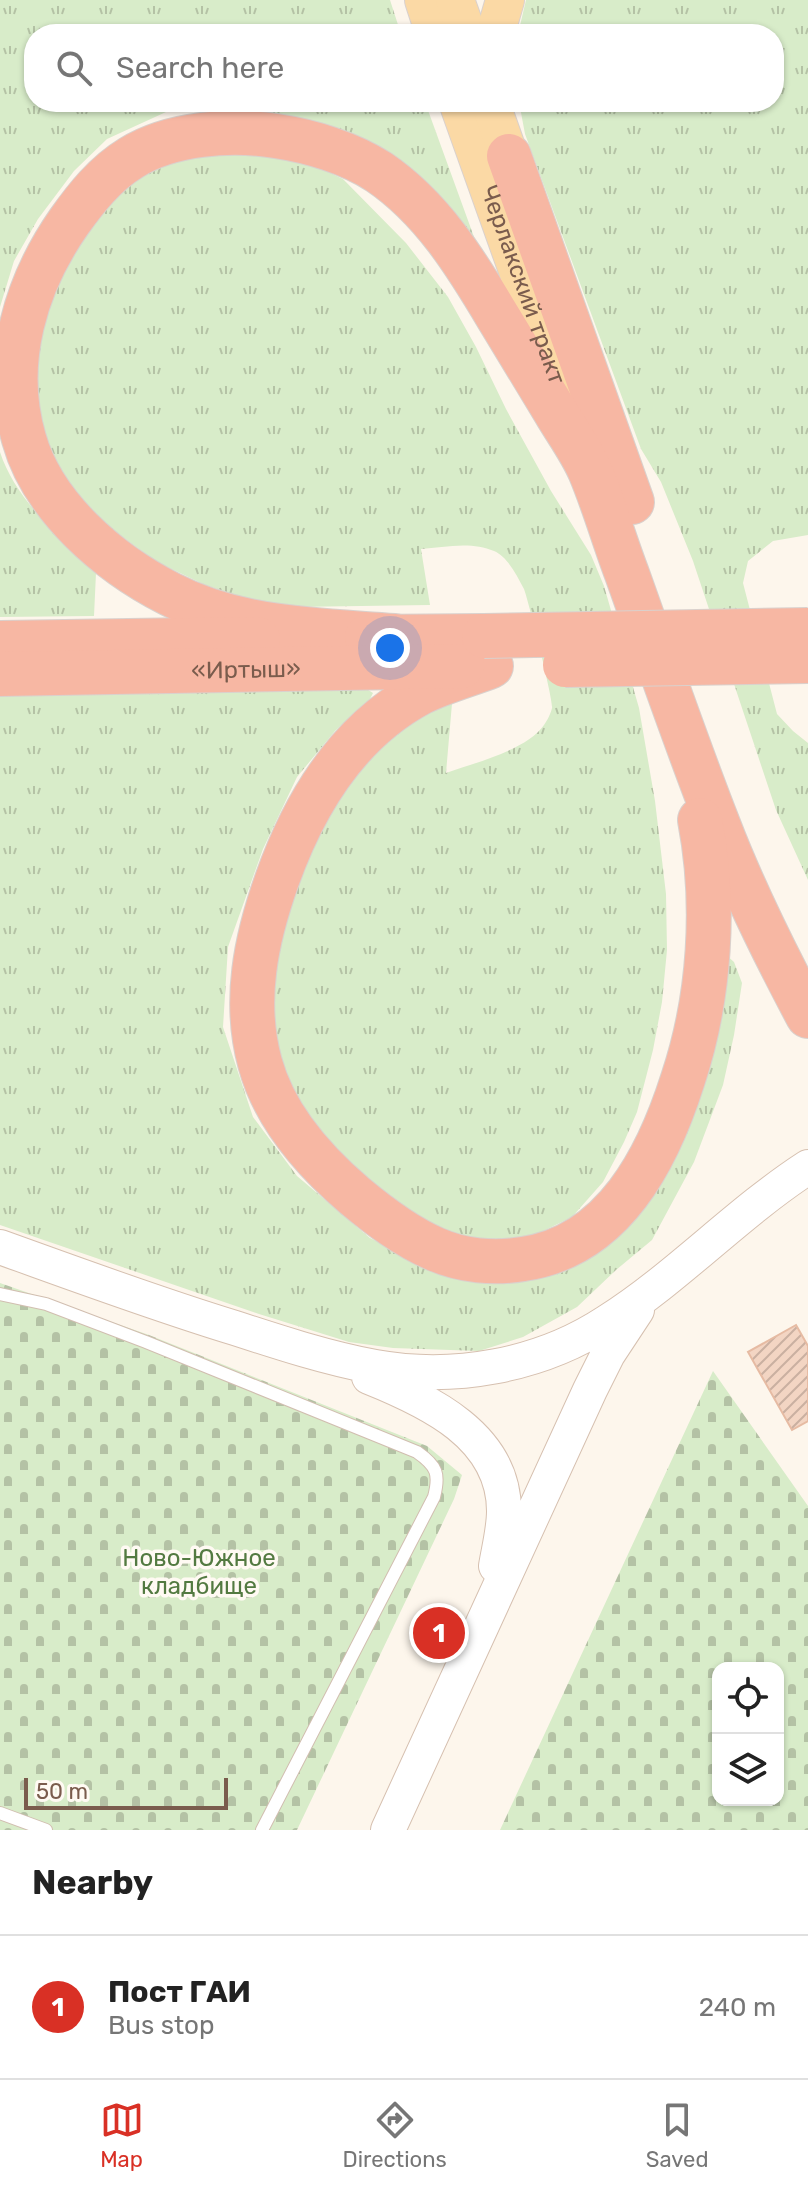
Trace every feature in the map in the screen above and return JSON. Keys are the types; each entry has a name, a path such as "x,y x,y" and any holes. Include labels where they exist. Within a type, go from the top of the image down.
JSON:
{"highway":[{"path":"394,636 236,620 173,596 141,578 77,525 53,497 36,469 24,440 15,371 19,334 28,300 40,268 89,195 132,157 156,146 186,138 246,134 277,136 313,145 376,170 425,212 447,238 588,466 720,830 747,894 808,1016"},
{"path":"509,156 704,705 776,885 808,951"},
{"path":"676,712 701,825 707,872 708,921 701,1008 692,1053 666,1129 638,1182 602,1222 580,1239 537,1257 508,1262 463,1258 437,1250 376,1214 320,1163 297,1134 271,1091 260,1064 253,1023 252,981 264,921 280,871 310,805 331,772 372,726 395,708 488,651 808,630"},
{"name":"«Иртыш»","path":"0,643 394,636 488,651"},
{"path":"488,651 808,661"},
{"name":"«Иртыш»","path":"0,674 488,651"}],"main road":[{"path":"424,0 432,24"},
{"path":"455,0 463,24"},
{"path":"499,24 505,0"},
{"name":"Черлакский тракт","path":"462,112 588,466"},
{"name":"Черлакский тракт","path":"494,112 509,156"},
{"path":"503,112 509,156"}],"street":[{"path":"748,1211 808,1139"},
{"path":"306,1351 407,1371 478,1369 543,1355 606,1323 808,1167"},
{"path":"748,1211 808,1188"},
{"path":"0,1247 195,1316 306,1351 395,1387 454,1421 486,1452 497,1472 504,1512 495,1568 472,1643"},
{"path":"388,1830 608,1354 652,1290"}],"lane":[{"path":"0,1294 46,1304 146,1342 389,1440 431,1462 438,1479 434,1497 262,1830"},
{"path":"0,1813 46,1830"}],"green space":[{"path":"0,0 390,0 398,24 24,24 24,112 166,112 107,139 74,171 38,219 14,261 0,307"},
{"path":"526,0 808,0 808,535 773,541 748,561 743,583 777,714 808,743 808,880 776,810 693,561 661,482 641,449 525,134 521,112 784,112 784,24 520,24"},
{"path":"248,112 429,112 494,292 479,251 272,115"},
{"path":"244,149 316,166 343,179 406,243 448,297 551,491 591,555 604,586 639,708 655,801 666,894 667,950 653,1050 637,1112 603,1182 572,1217 533,1236 498,1241 458,1236 429,1223 389,1200 322,1141 280,1074 267,998 295,865 381,735 453,692 446,773 513,749 536,734 546,721 552,708 549,688 524,589 515,573 504,558 494,551 477,546 448,546 421,549 430,605 293,607 240,597 157,562 106,525 68,484 45,447 31,353 61,253 156,158"},
{"path":"0,452 7,470 28,503 96,573 94,616 0,617"},
{"path":"365,688 373,693 370,699 335,731 297,777 263,849 228,947 223,1027 253,1117 297,1176 370,1238 442,1273 601,1238 725,954 734,962 742,983 723,1085 694,1162 652,1240 577,1307 523,1337 479,1351 393,1348 349,1342 0,1225 0,695"},
{"name":"Ново-Южное кладбище","path":"0,1283 149,1335 427,1446 462,1475 454,1499 297,1830 0,1830"},
{"path":"713,1371 808,1506 808,1830 500,1830"}],"building":[{"path":"796,1325 808,1346 808,1421 792,1430 748,1352"}],"place":[{"name":"Пост ГАИ","path":"439,1633"}]}
